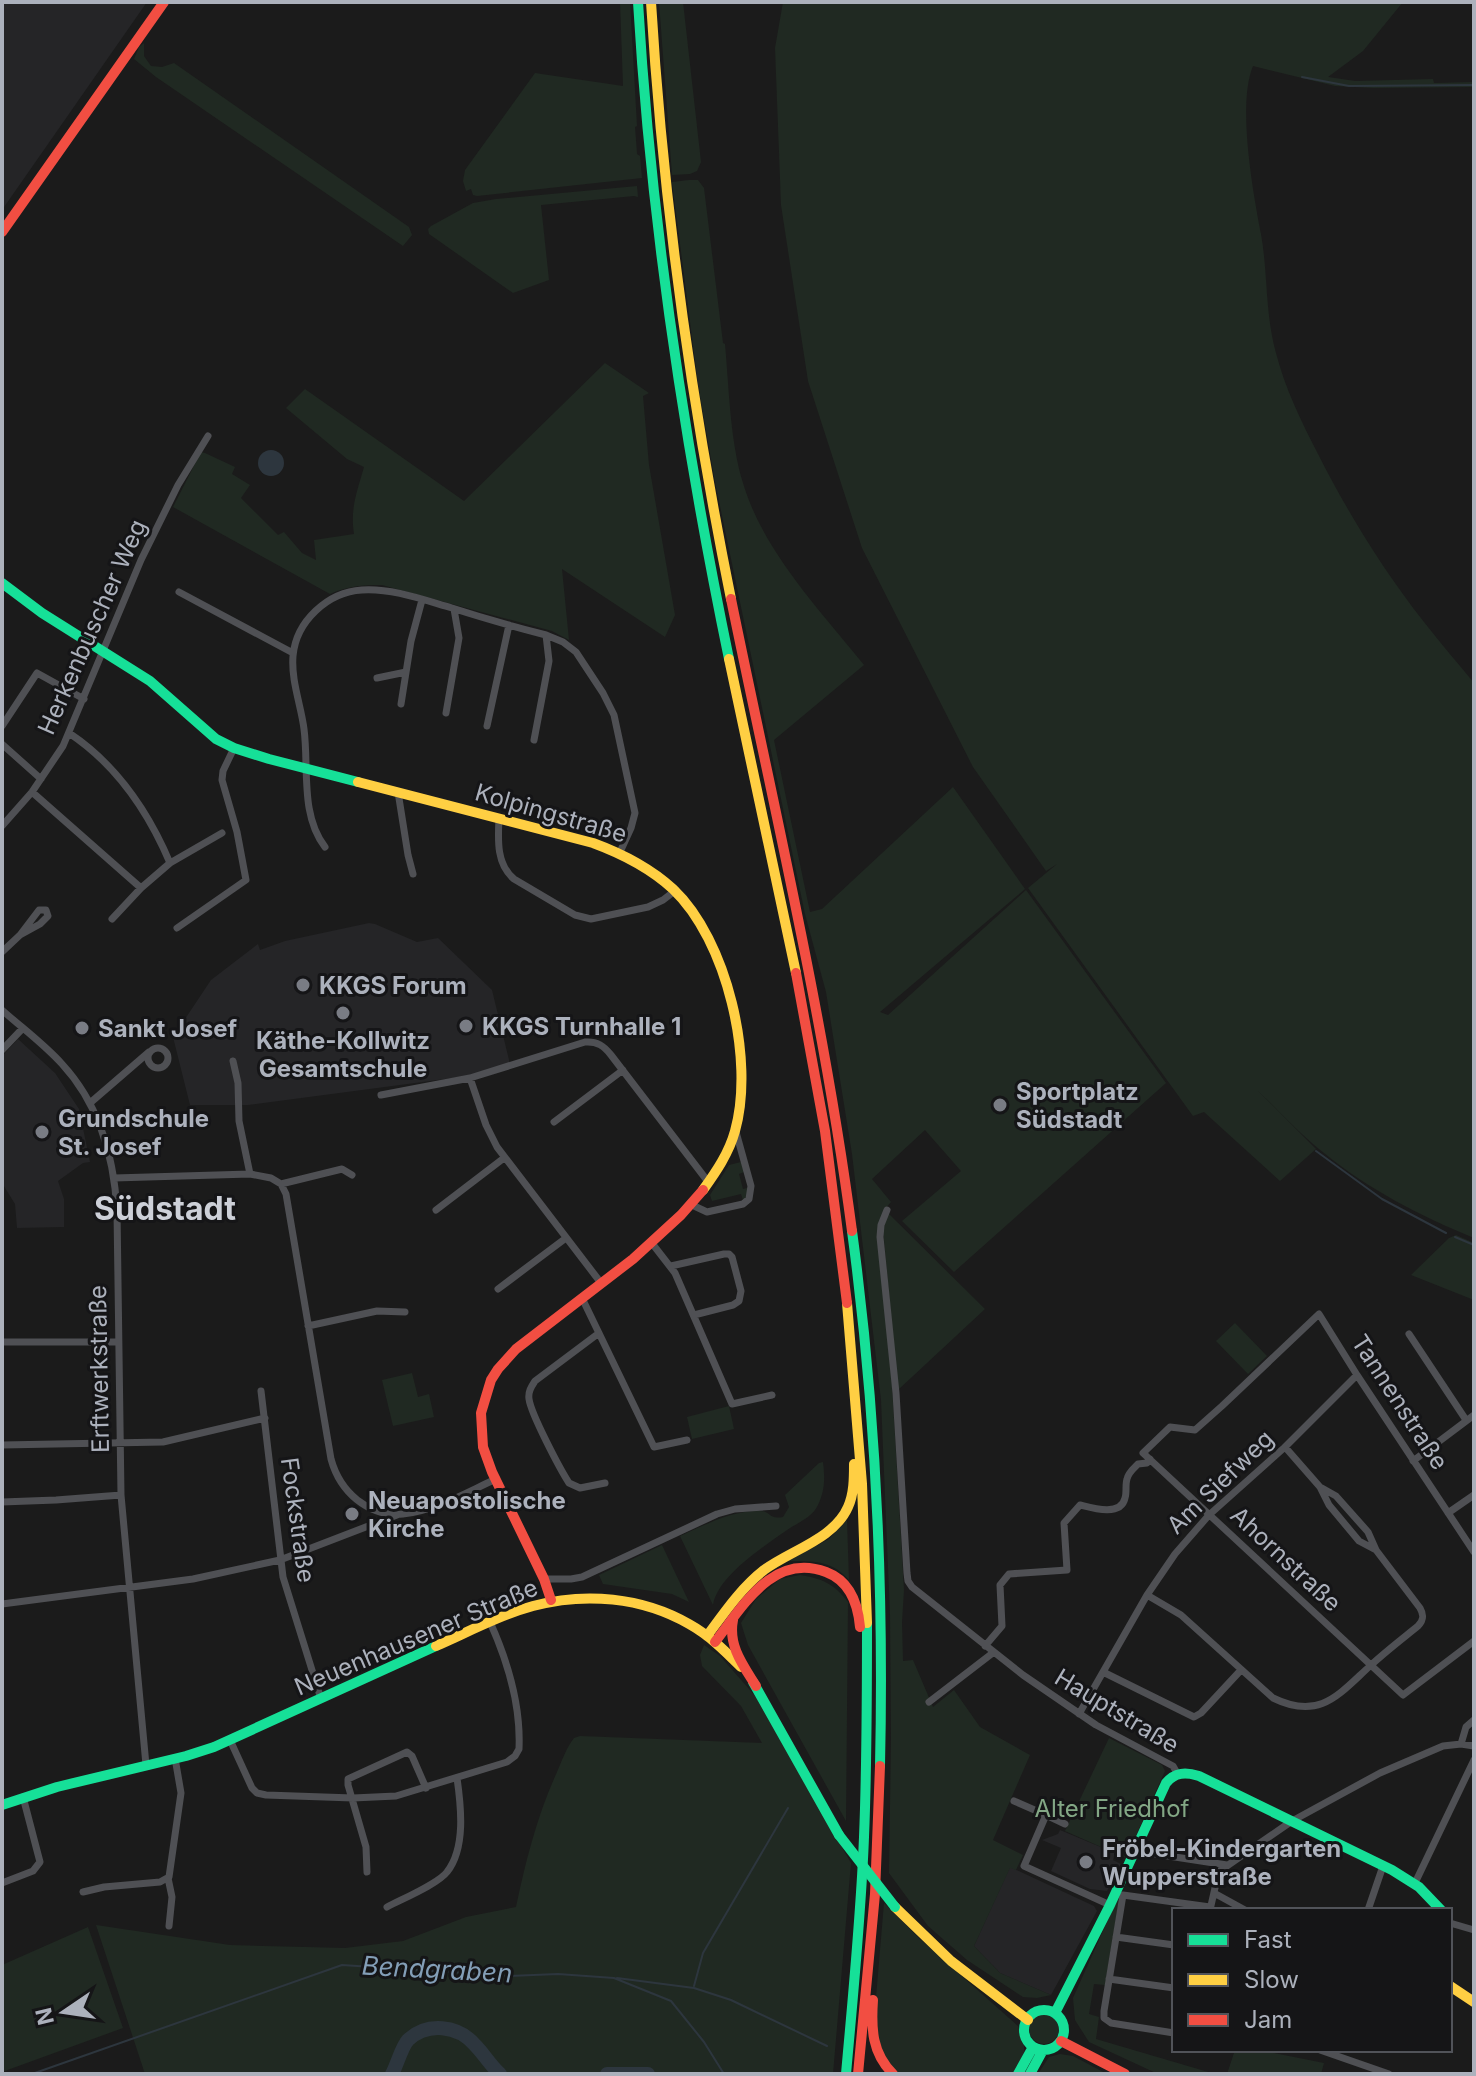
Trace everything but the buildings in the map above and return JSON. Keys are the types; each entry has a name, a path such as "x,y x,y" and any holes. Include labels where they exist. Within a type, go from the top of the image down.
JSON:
{"main road":[{"path":"2,232 164,2"},
{"path":"638,2 652,189 675,373 707,551 817,1085 844,1272 857,1401 866,1567 868,1726 863,1882 846,2074"},
{"path":"651,2 663,165 695,408 729,593 818,1015 860,1292 873,1438 881,1591 873,1915 858,2074"},
{"name":"Kolpingstraße","path":"2,583 42,613 150,681 210,735 234,748 620,852 654,871 676,890 709,937 731,1000 741,1080 740,1108 724,1158 692,1205 601,1283 515,1350 498,1369 488,1387 482,1408 481,1433 485,1453 551,1600"},
{"path":"711,1639 746,1588 760,1574 827,1533 845,1514 853,1488 852,1428 857,1401"},
{"path":"711,1639 765,1581 786,1570 800,1567 827,1572 840,1580 853,1596 860,1618 861,1693 868,1726"},
{"name":"Neuenhausener Straße","path":"2,1805 57,1787 205,1750 527,1606 551,1600 589,1597 631,1602 675,1617 711,1639 736,1662 756,1686 839,1835 895,1907 951,1961 1028,2020"},
{"path":"735,1616 731,1629 732,1641 756,1686"},
{"path":"1055,2013 1110,1905 1166,1783 1177,1773"},
{"name":"Hauptstraße","path":"1177,1773 1193,1774 1383,1866 1415,1883 1439,1908"},
{"path":"873,1915 878,1946 872,2037 879,2060 893,2074"},
{"path":"1452,1987 1473,1999"},
{"path":"1040,2011 1055,2013 1064,2026 1061,2041 1056,2046 1038,2048 1027,2039 1025,2026 1032,2014 1040,2011"},
{"path":"1061,2041 1125,2074"},
{"path":"1018,2074 1038,2048"},
{"path":"1030,2074 1038,2048"}],"street":[{"name":"Herkenbuscher Weg","path":"2,826 56,758 84,699 132,579 195,455 208,436"},
{"path":"325,847 316,835 308,796 304,728 293,672 293,653 309,618 322,606 338,596 368,590 422,600 546,635 576,652 614,715 635,813 620,852"},
{"path":"179,592 293,653"},
{"path":"401,704 411,641 422,600"},
{"path":"446,713 459,638 454,609"},
{"path":"487,726 509,625"},
{"path":"534,740 549,661 546,635"},
{"path":"377,678 406,672"},
{"path":"2,726 37,673 84,699"},
{"path":"69,733 95,753 128,789 150,821 170,863"},
{"path":"2,744 41,779"},
{"path":"177,928 246,880 237,832 222,780 223,770 234,748"},
{"path":"32,792 141,888"},
{"path":"398,792 413,874"},
{"path":"499,818 498,841 505,871 586,919 599,919 648,907 676,890"},
{"path":"112,919 170,863 222,833"},
{"path":"2,952 20,935"},
{"name":"Erftwerkstraße","path":"2,1010 62,1065 90,1103 105,1141 114,1178 121,1495 146,1765"},
{"path":"2,1050 23,1028"},
{"path":"381,1095 470,1078 585,1042 596,1043 605,1047 709,1183"},
{"path":"90,1103 149,1052"},
{"path":"233,1061 238,1083 239,1121 250,1174"},
{"path":"554,1122 623,1070"},
{"path":"470,1078 488,1130 504,1158 601,1283"},
{"path":"692,1205 707,1212 745,1203 751,1196 735,1130"},
{"path":"436,1210 504,1158"},
{"path":"281,1184 342,1169 352,1175"},
{"path":"114,1178 250,1174 271,1178 281,1184 286,1194 329,1450 336,1476 345,1490 360,1503 378,1511 411,1513 496,1479"},
{"name":"Hauptstraße","path":"887,1210 881,1225 880,1241 896,1393 907,1575 912,1587 985,1646 1079,1714 1169,1764 1177,1773"},
{"path":"498,1289 566,1238"},
{"path":"651,1242 671,1266 732,1404 772,1395"},
{"path":"671,1266 724,1254 732,1257 741,1291 739,1301 694,1315"},
{"path":"582,1298 654,1447 687,1440"},
{"path":"308,1326 377,1311 405,1312"},
{"name":"Tannenstraße","path":"1143,1453 1170,1427 1195,1430 1319,1314 1474,1552"},
{"path":"599,1333 535,1381 529,1395 532,1409 569,1483 580,1488 605,1483"},
{"path":"1409,1334 1466,1420"},
{"path":"2,1342 118,1342"},
{"name":"Am Siefweg","path":"1079,1714 1169,1561 1209,1515 1285,1447 1357,1375"},
{"name":"Fockstraße","path":"261,1391 280,1560 287,1594 321,1699"},
{"path":"1413,1461 1474,1415"},
{"path":"2,1445 168,1441 265,1418"},
{"path":"1147,1595 1181,1615 1273,1698 1291,1705 1321,1704 1336,1698 1418,1626 1424,1617 1420,1608 1376,1550 1359,1541 1331,1508 1320,1487 1285,1447"},
{"name":"Ahornstraße","path":"1143,1453 1403,1695 1474,1641"},
{"path":"985,1646 1002,1626 1000,1585 1009,1574 1067,1570 1064,1523 1080,1505 1101,1510 1121,1506 1125,1500 1128,1476 1138,1464 1147,1463 1150,1459"},
{"path":"2,1502 121,1495"},
{"path":"1448,1513 1474,1495"},
{"name":"Neuenhausener Straße","path":"544,1579 582,1577 717,1514 735,1509 776,1506"},
{"path":"2,1604 208,1577 280,1560 399,1514"},
{"path":"230,1740 251,1785 257,1793 266,1795 353,1798 401,1795 507,1762 519,1749 513,1684 490,1622"},
{"path":"929,1702 994,1652"},
{"path":"1103,1672 1194,1717 1241,1670"},
{"path":"1461,1744 1467,1725 1474,1720"},
{"path":"1172,2033 1107,2022 1104,2011 1123,1895 1210,1908 1218,1875 1227,1865 1292,1821 1380,1773 1441,1747 1474,1746"},
{"path":"367,1872 366,1847 348,1785 350,1777 405,1752 412,1756 426,1788"},
{"path":"169,1926 172,1897 168,1878 181,1793 175,1758"},
{"path":"1415,1883 1474,1760"},
{"path":"387,1907 449,1871 459,1835 457,1778"},
{"path":"2,1883 33,1871 40,1862 23,1797"},
{"path":"1014,1801 1065,1824"},
{"path":"1046,1815 1024,1866 1110,1905"},
{"path":"1136,1851 1227,1865"},
{"path":"1369,1908 1383,1866"},
{"path":"83,1892 160,1882 168,1878"},
{"path":"1214,1893 1241,1908"},
{"path":"1452,1924 1474,1930"},
{"path":"1116,1937 1172,1945"},
{"path":"1109,1979 1172,1988"},
{"path":"1329,2052 1389,2074"}],"shaded area":[{"path":"2,2 147,2 2,210"},
{"path":"271,450 280,454 284,463 280,472 271,476 262,472 258,463 262,454"},
{"name":"Käthe-Kollwitz Gesamtschule","path":"369,923 417,942 438,938 492,990 510,1064 468,1076 248,1105 190,1105 173,1037 211,980 258,944 260,950 285,941"},
{"name":"Grundschule St. Josef","path":"18,1039 55,1073 79,1109 90,1162 83,1163 58,1181 64,1199 64,1227 17,1228 15,1204 2,1183 2,1056"},
{"name":"Fröbel-Kindergarten Wupperstraße","path":"1060,1830 1115,1853 1113,1860 1121,1864 1107,1891 1090,1889 1051,1871 1061,1848 1042,1840 1058,1834"},
{"path":"1010,1867 1094,1906 1097,1911 1051,1995 1000,1973 974,1946"}],"green space":[{"path":"620,2 630,2 635,127 642,178 477,196 471,189 466,191 463,181 465,170 535,73 623,86"},
{"path":"659,2 683,2 701,162 697,171 690,174 672,175"},
{"path":"783,2 1403,2 1363,51 1328,77 1355,81 1433,79 1434,83 1474,82 1474,87 1335,86 1253,66 1248,82 1246,125 1270,323 1289,392 1329,476 1367,541 1436,638 1474,683 1474,1238 1415,1211 1359,1179 1315,1146 1257,1090 1316,1149 1280,1181 1204,1112 1193,1116 1028,888 1057,864 1046,871 973,767 862,548 808,381 781,205 775,48"},
{"path":"144,43 144,56 151,66 162,67 174,63 409,227 412,235 403,246 156,77 134,59"},
{"path":"698,180 704,188 725,344 733,432 743,483 752,508 794,579 864,665 774,740 810,912 822,909 953,787 1025,889 880,1012 888,1015 1026,890 1166,1083 954,1272 902,1221 961,1171 925,1130 872,1179 891,1202 880,1225 904,1590 903,1661 913,1660 933,1707 954,1690 980,1727 1030,1755 993,1840 1023,1855 1016,1870 1010,1868 974,1946 1000,1973 1051,1995 1037,1998 1023,1997 967,1960 928,1926 889,1873 890,1615 881,1400 852,1154 826,992 805,914 715,482 698,384 672,182"},
{"path":"637,186 638,197 541,205 549,280 513,293 429,234 431,226 473,203"},
{"path":"605,363 649,393 643,396 649,465 675,615 665,637 562,569 569,640 552,631 382,585 355,586 330,594 173,507 201,452 205,453 235,467 232,474 250,485 241,498 278,535 284,532 302,553 316,560 314,540 354,534 354,508 364,467 347,459 286,408 305,389 464,501"},
{"path":"741,1162 744,1172 739,1174 743,1189 747,1188 746,1199 743,1200 741,1194 712,1201 710,1195 729,1165"},
{"path":"888,1213 985,1309 898,1390 883,1229"},
{"path":"1456,1235 1474,1243 1474,1300 1411,1275 1449,1238"},
{"path":"1235,1323 1267,1356 1248,1374 1216,1341"},
{"path":"412,1373 418,1397 429,1394 434,1417 393,1426 382,1380"},
{"path":"729,1406 734,1429 692,1439 687,1417"},
{"path":"823,1462 823,1489 816,1509 733,1572 713,1605 680,1536 739,1513 760,1511 783,1517 789,1507 785,1495"},
{"path":"847,1520 849,1580 829,1565 788,1561 829,1539"},
{"path":"662,1545 689,1602 672,1594 603,1584 599,1575"},
{"path":"800,1575 827,1583 848,1602 846,1821 748,1645 741,1623 756,1599 780,1579"},
{"path":"704,1645 720,1656 756,1697 851,1863 833,2074 145,2074 96,1925 230,1945 345,1948 403,1941 466,1917 516,1907 544,1805 574,1738 762,1743 741,1706 702,1666 700,1655"},
{"name":"Alter Friedhof","path":"1109,1738 1162,1765 1165,1771 1126,1858 1065,1831"},
{"path":"1120,1893 1105,1985 1094,1984 1089,2014 1099,2017 1096,2039 1215,2074 1158,2074 1089,2042 1075,2020 1073,1998"},
{"path":"884,1903 1018,2026 1024,2051 1021,2062 1012,2074 899,2074 888,2066 876,2042 874,2021"},
{"path":"88,1927 123,2028 2,2072 2,1965"},
{"path":"1044,2014 1055,2018 1059,2029 1055,2040 1044,2044 1033,2040 1029,2029 1033,2018"},
{"path":"1234,2052 1268,2052 1324,2063 1321,2074 1227,2074"},
{"path":"1060,2054 1073,2056 1107,2074 1038,2074 1049,2057"}],"waterway":[{"path":"1302,77 1349,86 1474,85"},
{"path":"1316,1151 1382,1199 1446,1233"},
{"path":"1455,1237 1474,1245"},
{"path":"694,1986 703,1953 788,1808"},
{"name":"Bendgraben","path":"32,2074 342,1965 509,1976 558,1974 614,1978 671,2001 704,2042 724,2074"},
{"path":"617,1978 694,1988 731,2000 827,2046"},
{"path":"392,2074 408,2040 433,2028 451,2030 468,2038 500,2074"},
{"path":"607,2074 648,2074"}],"traffic: fast":[{"path":"638,2 651,168 672,332 698,496 729,659"},
{"path":"2,583 42,613 150,681 216,739 269,759 358,782"},
{"path":"852,1231 867,1365 876,1498 881,1632 880,1766"},
{"path":"846,2074 863,1867 867,1623"},
{"path":"2,1805 57,1787 214,1747 436,1646"},
{"path":"753,1682 839,1835"},
{"path":"1055,2013 1110,1905 1166,1783 1177,1775 1199,1776 1392,1870 1419,1887 1439,1908"},
{"path":"839,1835 895,1907"},
{"path":"1044,2010 1058,2016 1064,2030 1058,2044 1044,2050 1030,2044 1024,2030 1030,2016 1044,2010"},
{"path":"1018,2074 1033,2047"},
{"path":"1030,2074 1043,2050"}],"traffic: slow":[{"path":"651,2 663,152 680,302 731,599"},
{"path":"729,659 796,973"},
{"path":"358,782 604,847 655,874 692,911 722,969 732,1002 741,1070 735,1131 722,1162 703,1190"},
{"path":"847,1303 862,1484 867,1623"},
{"path":"707,1636 733,1601 764,1570 833,1528 848,1507 854,1464"},
{"path":"436,1646 533,1606 593,1598 633,1603 671,1615 710,1638 741,1667"},
{"path":"895,1907 951,1961 1028,2020"},
{"path":"1452,1987 1474,2002"}],"traffic: jam":[{"path":"2,232 164,2"},
{"path":"731,599 813,993 852,1231"},
{"path":"796,973 825,1131 847,1303"},
{"path":"551,1600 483,1447 481,1413 491,1380 516,1349 633,1259 703,1190"},
{"path":"715,1642 761,1586 790,1569 807,1568 826,1572 841,1581 855,1602 860,1627"},
{"path":"733,1620 735,1647 756,1686"},
{"path":"858,2074 875,1894 880,1766"},
{"path":"873,2000 874,2040 881,2058 893,2074"},
{"path":"1061,2041 1125,2074"}],"place":[{"name":"KKGS Forum","path":"303,985"},
{"name":"Käthe-Kollwitz Gesamtschule","path":"343,1013"},
{"name":"KKGS Turnhalle 1","path":"466,1026"},
{"name":"Sankt Josef","path":"82,1028"},
{"name":"Sportplatz Südstadt","path":"1000,1105"},
{"name":"Grundschule St. Josef","path":"42,1132"},
{"name":"Neuapostolische Kirche","path":"352,1514"},
{"name":"Fröbel-Kindergarten Wupperstraße","path":"1086,1862"}],"district":[{"name":"Südstadt","path":"165,1208"}]}
